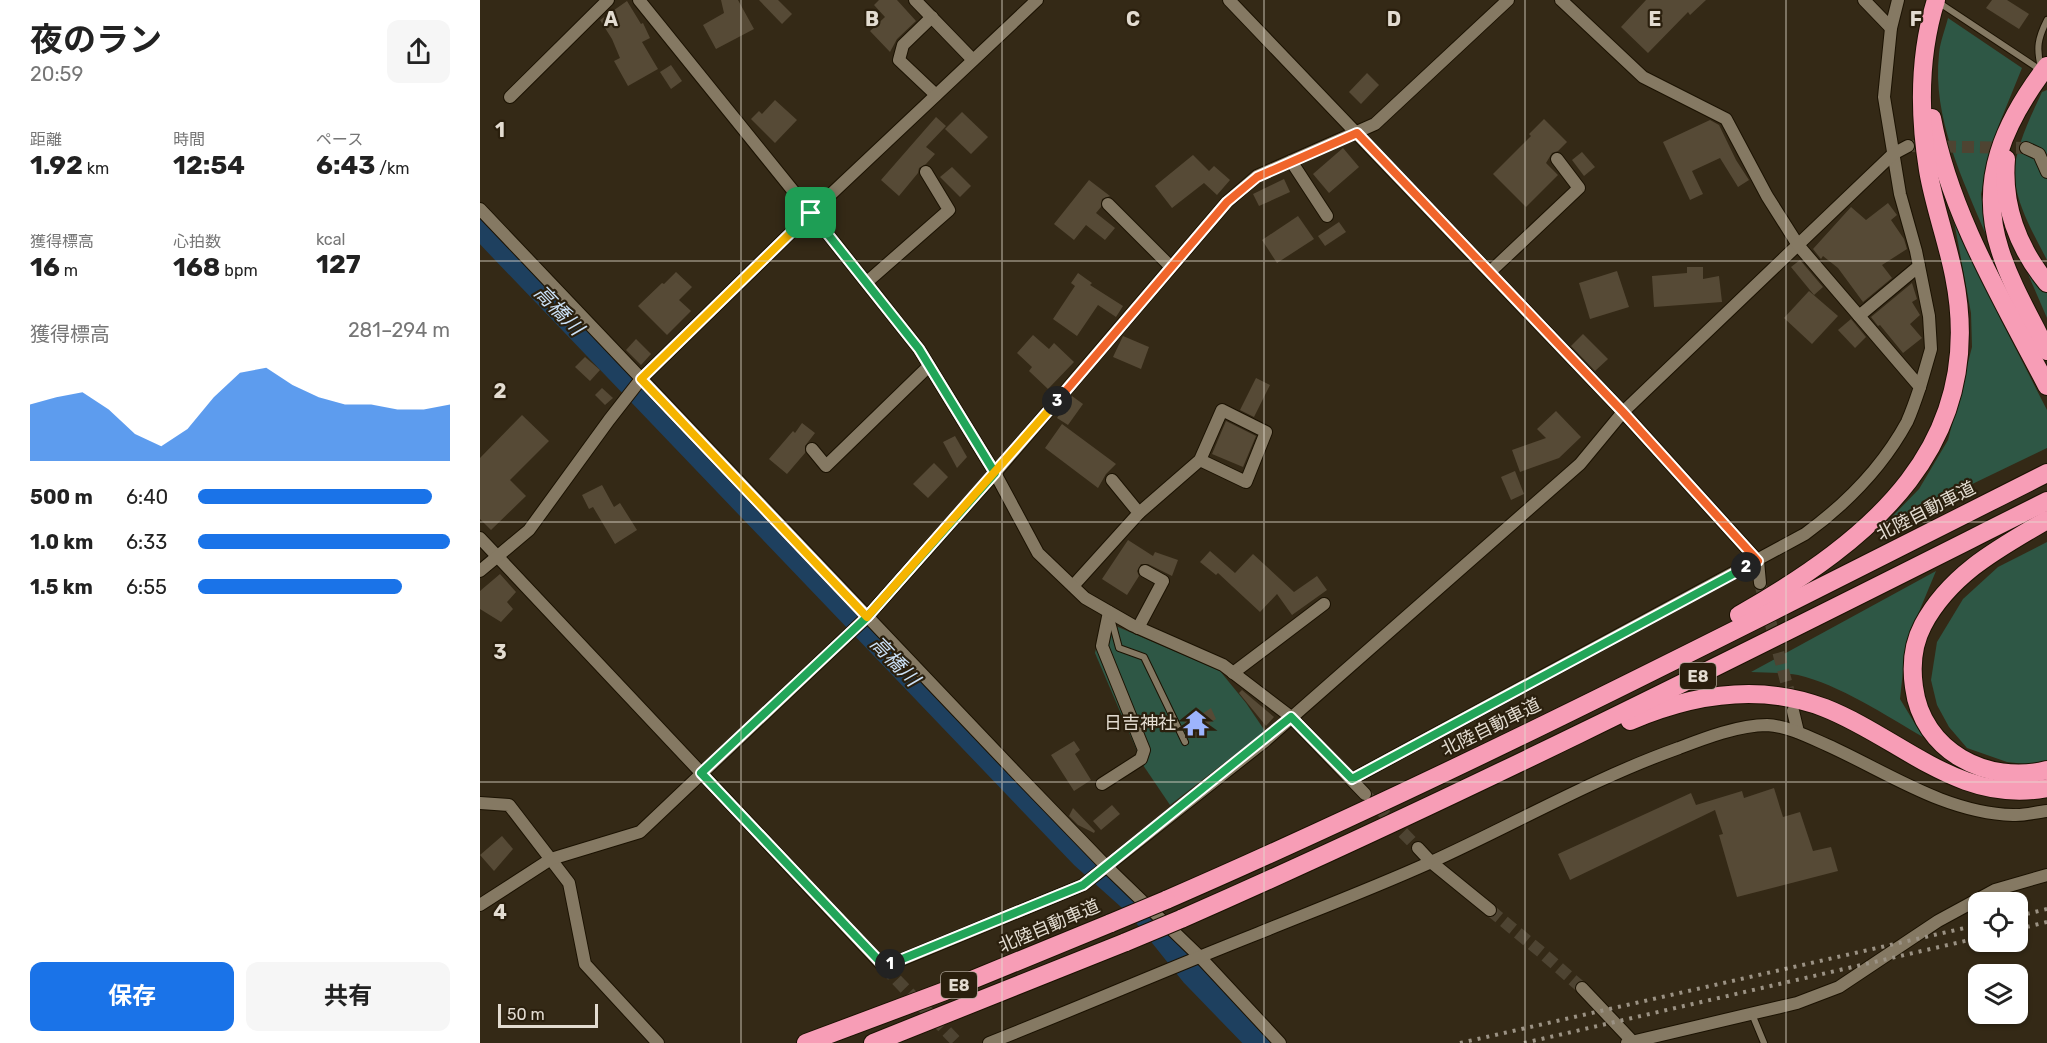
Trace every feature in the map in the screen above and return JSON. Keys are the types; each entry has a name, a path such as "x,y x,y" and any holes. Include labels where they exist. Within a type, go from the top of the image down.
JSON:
{"highway":[{"path":"1525,734 1797,581 1827,561 1870,524 1900,493 1921,466 1939,429 1950,399 1956,375 1959,325 1954,277 1928,171 1923,121 1926,40 1936,0"},
{"path":"1924,63 1934,129 1952,191 1989,273 2047,386"},
{"path":"2045,69 2030,90 2000,146 1992,185 1992,206 1999,248 2047,351"},
{"path":"2030,90 2008,144 2006,198 2018,238 2027,256 2047,284"},
{"name":"北陸自動車道","path":"806,1043 945,991 1111,923 1347,820 1525,734 2047,473"},
{"name":"E8","path":"873,1043 1126,942 1347,846 1539,755 2047,501"},
{"path":"2047,520 1977,563 1946,592 1922,627 1912,661 1914,693 1920,710 1938,741 1953,754 1971,765 1993,771 2014,774 2047,770"},
{"path":"1347,846 1418,819 1640,717 1700,698 1730,693 1777,696 1825,708 1940,771 1975,785 2007,791 2047,788"}],"street":[{"path":"510,97 608,0"},
{"path":"639,0 919,349 995,473 1038,553 1085,597 1109,612 1138,628 1223,665 1291,717 1365,794"},
{"path":"915,0 973,60"},
{"path":"480,572 529,530 641,379 811,213 1037,0"},
{"path":"1229,0 1623,412 1758,561 1760,583"},
{"path":"480,905 551,858 640,832 867,617 995,473 1227,202 1257,177 1375,124 1508,0"},
{"path":"1562,0 1643,77 1726,119 1767,196 1798,245 1920,387"},
{"path":"1864,0 1891,28"},
{"path":"1352,779 1805,534 1834,513 1890,448 1908,420 1931,349 1929,316 1893,154 1884,97 1891,28 1898,0"},
{"path":"932,17 903,45 899,60 936,95"},
{"path":"480,538 884,966 1083,885 1107,867 1291,717 1580,464 1623,412 1893,154 1908,146"},
{"path":"2026,148 2039,154 2047,172"},
{"path":"1490,272 1579,188 1557,159"},
{"path":"1291,161 1327,216"},
{"path":"867,282 949,210 926,172"},
{"path":"1108,204 1171,267"},
{"path":"480,208 867,617 1107,867 1200,957 1280,1043"},
{"path":"1859,316 1919,266"},
{"path":"812,449 826,466 929,366"},
{"path":"1073,586 1139,513 1200,460 1222,410 1266,432 1246,482 1200,460"},
{"path":"1112,480 1139,513"},
{"path":"1138,628 1163,581 1145,572"},
{"path":"1233,673 1324,604"},
{"path":"1102,784 1141,759 1144,750 1102,646 1109,612"},
{"path":"1793,711 1798,732"},
{"path":"989,1043 1346,899 1431,862 1639,762 1709,736 1768,725 1798,732 1855,757 1909,786 1974,811 2015,816 2047,811"},
{"path":"480,803 509,805 551,858 569,883 585,964 658,1043"},
{"path":"1418,848 1431,862 1490,910"},
{"path":"1582,988 1631,1043 1752,1014 1797,1003 1839,987 1948,916 1995,890 2047,875"}],"lane":[{"path":"1936,0 2045,69"},
{"path":"2045,69 2037,52 2041,33 2047,20"},
{"path":"1109,612 1119,648 1144,657 1185,742"},
{"path":"1752,1014 1764,1043"}],"green space":[{"path":"1948,18 2022,68 1998,127 1981,194 1987,237 1959,171 1940,102 1939,54"},
{"path":"2047,90 2047,260 2023,212 2015,182 2015,171 2019,148 2028,124 2042,92"},
{"path":"1952,210 2001,320 2047,410 2047,448 1881,528 1919,489 1948,440 1972,347 1971,313"},
{"path":"2018,251 2047,292 2047,318"},
{"path":"2047,542 2047,762 2034,765 2007,762 1967,748 1949,727 1937,705 1931,680 1937,642 1963,599 1998,567"},
{"path":"1936,571 1906,643 1900,699 1923,737 1862,702 1813,679 1792,674 1751,672"},
{"path":"1102,620 1220,671 1265,731 1170,805 1143,765 1095,653"}],"building":[{"path":"721,0 738,0 754,29 716,49 703,25 724,13"},
{"path":"759,0 778,0 792,14 782,24"},
{"path":"879,0 897,0 916,21 897,39 890,52 870,31 885,17 874,5"},
{"path":"1646,0 1706,0 1690,15 1688,12 1648,53 1621,27"},
{"path":"1992,0 2007,0 2029,14 2019,29 1986,8"},
{"path":"627,1 641,24 643,23 650,38 642,42 658,69 628,86 614,61 620,58 612,39 600,20"},
{"path":"671,65 682,81 671,89 660,72"},
{"path":"1367,73 1379,85 1361,104 1349,92"},
{"path":"775,100 797,120 775,143 751,119 759,111 762,114"},
{"path":"962,112 988,137 971,154 945,129"},
{"path":"936,117 946,126 926,147 935,154 919,168 918,173 899,196 881,180"},
{"path":"1544,119 1567,142 1558,151 1552,153 1546,163 1558,175 1526,207 1493,174 1531,136 1529,134"},
{"path":"1710,120 1719,125 1736,160 1749,180 1738,187 1720,158 1692,171 1703,194 1690,200 1663,142"},
{"path":"1343,148 1359,167 1329,193 1313,174"},
{"path":"1582,152 1595,167 1584,176 1572,160"},
{"path":"1193,155 1209,171 1214,166 1230,180 1217,195 1204,183 1172,208 1155,186"},
{"path":"952,167 971,186 960,197 940,177"},
{"path":"1284,179 1290,192 1259,206 1253,194"},
{"path":"1089,180 1110,196 1102,199 1101,207 1096,213 1115,228 1105,240 1086,225 1074,240 1054,224"},
{"path":"1888,203 1897,215 1891,220 1904,239 1907,249 1882,265 1892,278 1863,302 1838,268 1823,256 1821,259 1813,249 1851,207 1866,220"},
{"path":"1298,216 1314,239 1277,263 1262,240"},
{"path":"1339,222 1346,232 1325,246 1318,236"},
{"path":"1800,260 1823,287 1814,295 1791,267"},
{"path":"1687,267 1703,267 1703,279 1719,276 1722,302 1654,307 1652,276 1687,273"},
{"path":"1617,271 1629,307 1590,319 1579,283"},
{"path":"676,272 692,287 679,300 691,311 667,335 638,306"},
{"path":"1078,273 1092,283 1090,285 1123,306 1116,317 1098,305 1077,336 1053,319 1075,286 1071,283"},
{"path":"1912,283 1917,299 1912,302 1920,315 1910,324 1922,338 1903,353 1871,317"},
{"path":"1809,291 1838,316 1812,344 1784,318"},
{"path":"1851,319 1866,337 1855,348 1838,330"},
{"path":"1583,334 1608,359 1595,371 1571,346"},
{"path":"1033,335 1049,349 1054,343 1074,362 1048,389 1029,371 1032,367 1017,353"},
{"path":"1123,336 1149,347 1141,369 1113,357"},
{"path":"636,339 651,354 641,365 626,350"},
{"path":"585,357 600,370 590,381 575,367"},
{"path":"1256,378 1270,385 1254,417 1240,410"},
{"path":"602,388 613,398 605,405 595,395"},
{"path":"1072,396 1083,404 1068,425 1057,418"},
{"path":"1556,411 1581,437 1559,458 1520,472 1512,450 1546,438 1537,429"},
{"path":"522,415 549,441 510,480 526,496 491,530 480,519 480,458"},
{"path":"1226,421 1256,436 1243,467 1212,454"},
{"path":"802,423 815,433 805,446 805,453 787,474 769,459"},
{"path":"1062,424 1116,464 1106,474 1098,488 1045,448"},
{"path":"955,436 967,457 957,468 943,442"},
{"path":"934,463 948,477 928,498 913,484"},
{"path":"1515,471 1524,494 1511,500 1501,477"},
{"path":"602,485 614,507 620,503 637,530 615,544 593,507 589,509 582,495"},
{"path":"1128,540 1153,556 1155,552 1178,560 1172,576 1148,564 1141,564 1137,571 1139,576 1127,595 1102,579"},
{"path":"1210,551 1235,573 1253,554 1294,592 1317,576 1327,590 1292,615 1277,594 1260,612 1218,573 1216,575 1200,562"},
{"path":"500,574 516,592 507,602 513,609 501,622 480,609 480,591"},
{"path":"1242,690 1274,717 1266,726 1239,693"},
{"path":"1198,708 1202,714 1211,708 1216,719 1209,723 1212,728 1194,738 1183,719"},
{"path":"1074,741 1080,750 1075,754 1091,780 1074,791 1051,755"},
{"path":"1774,788 1783,817 1800,812 1813,851 1831,847 1838,871 1737,897 1719,835 1723,834 1715,810 1570,880 1558,854 1691,793 1696,805 1742,791 1744,798"},
{"path":"1112,805 1120,814 1101,830 1093,821"},
{"path":"1073,808 1095,831 1094,833 1078,825 1069,816"},
{"path":"502,836 513,849 494,871 480,855"}],"waterway":[{"name":"高橋川","path":"480,227 1082,856 1138,906 1193,975 1259,1043"}],"tunnel":[{"path":"1908,146 2026,148"},
{"path":"1760,583 1792,704"},
{"path":"1365,794 1418,848"},
{"path":"1490,910 1582,988"},
{"path":"884,967 958,1043"}],"railway":[{"path":"2028,914 2047,909"},
{"path":"2028,927 2047,922"},
{"path":"1460,1043 1968,927"},
{"path":"1524,1043 1968,940"}],"place":[{"name":"日吉神社","path":"1196,723"}],"route":[{"path":"811,213 641,379 867,617 910,569 995,473 1227,202 1257,177 1357,133 1623,412 1758,561 1352,779 1291,717 1083,885 884,966 701,773 867,617 995,473 919,349 811,213"}]}
